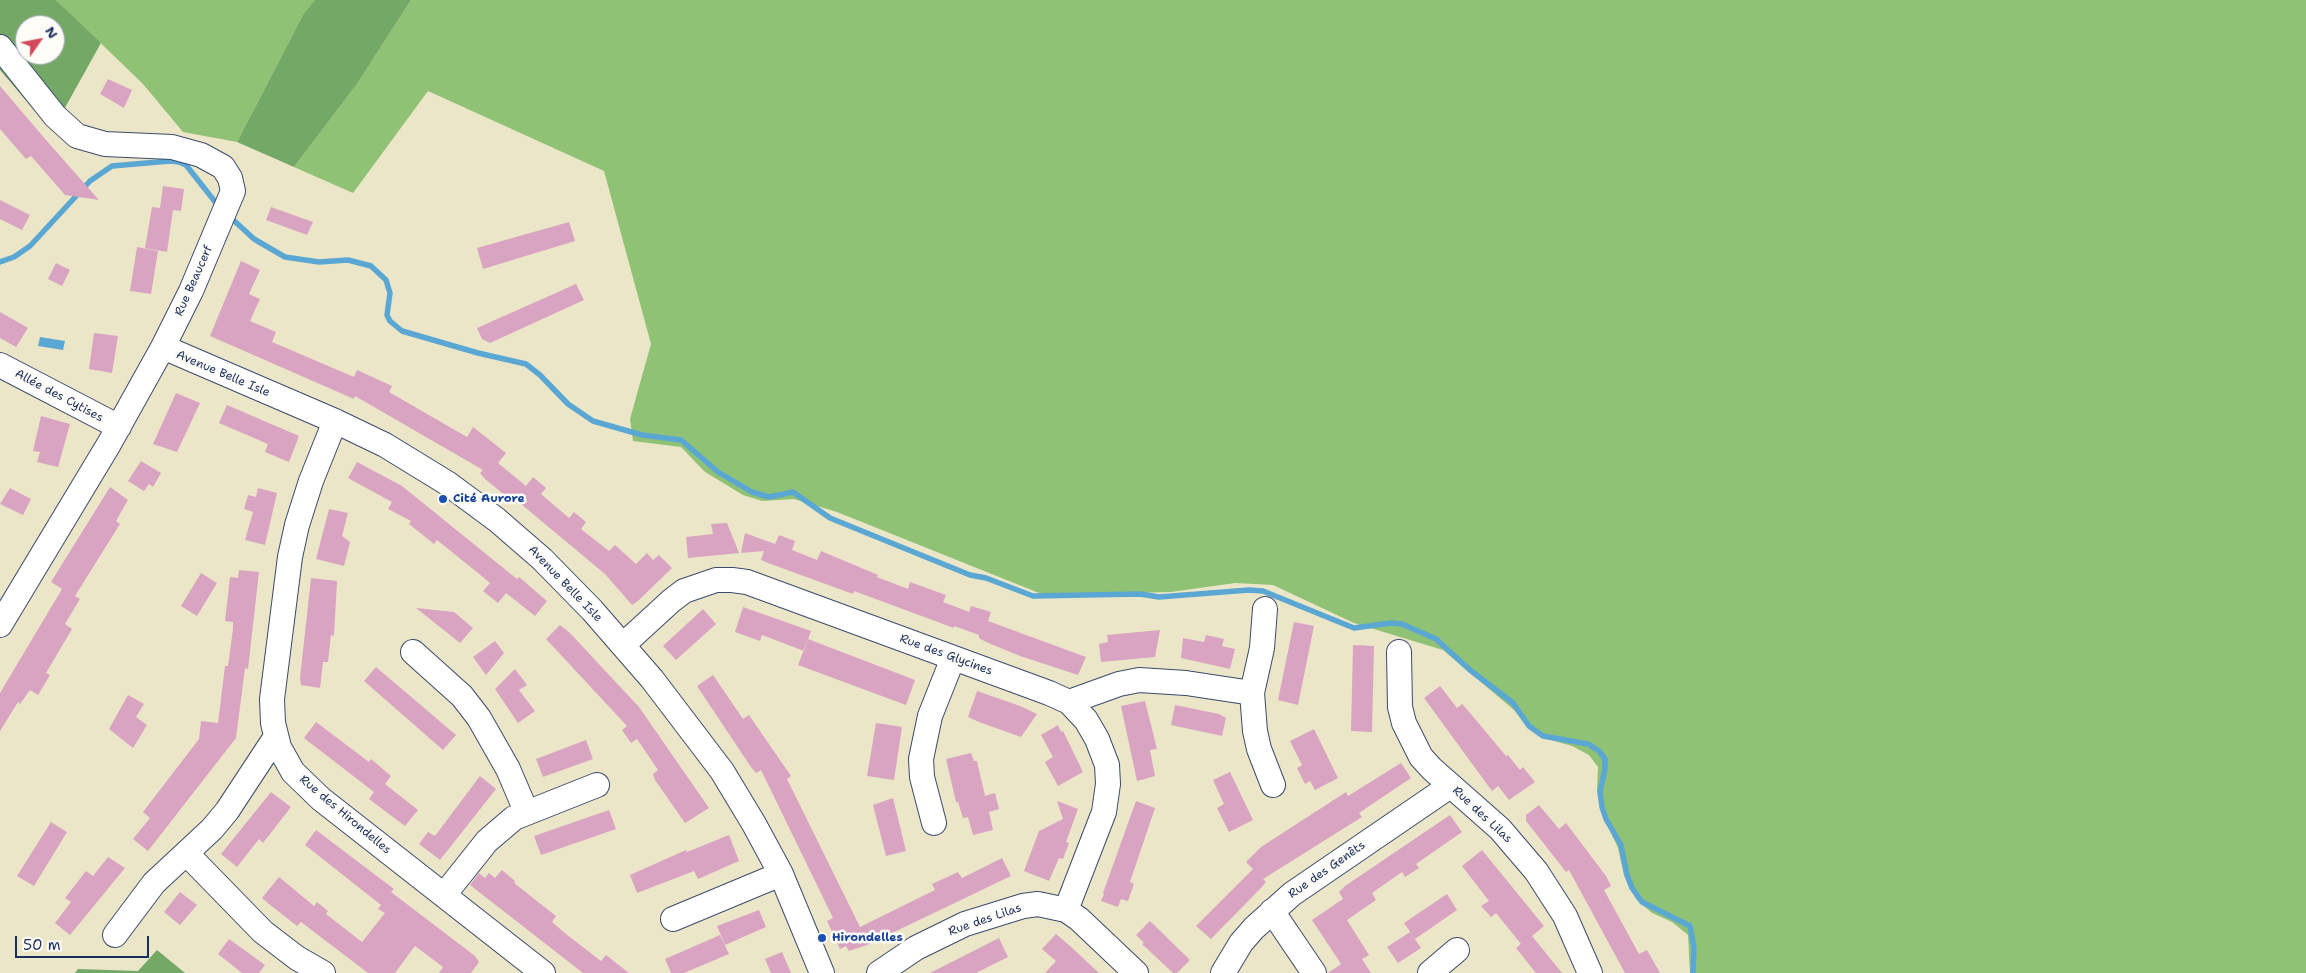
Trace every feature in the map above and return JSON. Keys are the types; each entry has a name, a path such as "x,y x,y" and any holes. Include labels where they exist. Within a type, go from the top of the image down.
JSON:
{"street":[{"name":"Rue Beaucerf","path":"0,47 55,116 78,136 100,143 172,148 202,154 216,162 227,173 233,185 226,210 163,347 119,427 0,625"},
{"name":"Avenue Belle Isle","path":"163,347 335,420 385,445 426,469 498,520 561,577 623,645 677,711 722,771 781,874 822,973"},
{"name":"Allée des Cytises","path":"0,365 119,427"},
{"name":"Rue des Hirondelles","path":"335,420 311,480 297,524 290,558 272,699 276,738 293,772 307,786 543,973"},
{"name":"Rue des Glycines","path":"623,645 670,601 684,591 716,580 732,580 747,582 1069,702 1086,720 1097,739 1107,765 1108,784 1106,803 1101,821 1066,910"},
{"path":"1265,609 1262,648 1252,693 1258,749 1273,785"},
{"path":"412,652 456,691 479,718 508,769 526,812"},
{"name":"Rue des Lilas","path":"1399,652 1398,691 1404,723 1422,757 1450,786 1500,829 1536,871 1571,928 1590,973"},
{"path":"934,823 922,777 921,759 930,716 953,658"},
{"path":"1069,702 1119,684 1138,680 1186,683 1252,693"},
{"path":"115,935 154,883 227,811 276,738"},
{"path":"444,895 487,841 514,818 597,785"},
{"name":"Rue des Genêts","path":"1223,973 1241,943 1272,911 1310,881 1450,786"},
{"path":"186,853 263,932 291,954 323,973"},
{"path":"673,919 781,874"},
{"name":"Rue des Lilas","path":"880,973 939,936 998,912 1038,904 1066,910 1079,919 1136,973"},
{"path":"1272,911 1314,973"},
{"path":"1430,973 1457,950"}],"green space":[{"path":"0,0 56,0 101,43 52,131 0,70"},
{"path":"56,0 315,0 304,13 237,142 183,132 143,84"},
{"path":"315,0 411,0 357,84 294,167 237,142 304,13"},
{"path":"411,0 2306,0 2306,973 1690,973 1688,935 1672,922 1652,913 1636,899 1624,875 1618,848 1601,811 1597,790 1598,767 1589,755 1572,746 1540,737 1527,726 1514,710 1443,650 1354,623 1273,585 1235,583 1171,592 1044,595 837,512 794,499 762,501 743,495 705,472 681,447 633,441 630,419 651,344 604,171 428,91 353,193 294,167 357,84"},
{"path":"157,950 185,973 75,973 78,969 138,971"}],"water":[{"path":"40,337 65,341 63,350 38,346"}],"building":[{"path":"108,79 132,90 124,108 100,94"},
{"path":"0,86 99,200 65,195 31,156 26,159 0,129"},
{"path":"163,186 184,189 181,211 173,210 167,252 145,248 152,207 160,208"},
{"path":"0,200 30,215 22,230 0,219"},
{"path":"271,207 313,222 307,235 266,220"},
{"path":"569,222 575,241 483,269 477,248"},
{"path":"137,247 158,251 151,294 130,291"},
{"path":"241,261 260,270 249,294 260,299 250,321 276,332 272,342 354,377 357,370 392,386 389,392 467,437 473,427 506,453 498,463 526,486 533,477 546,488 541,494 569,518 574,512 586,522 581,529 609,551 615,545 636,564 647,553 653,560 659,555 672,568 632,605 605,574 515,499 513,502 485,479 480,473 483,470 355,396 354,399 210,336"},
{"path":"56,263 70,270 62,286 48,279"},
{"path":"576,284 584,300 490,343 482,339 477,328"},
{"path":"0,312 28,328 16,347 0,338"},
{"path":"94,333 118,336 112,373 89,369"},
{"path":"176,393 200,403 177,452 153,444"},
{"path":"227,405 299,436 289,462 265,452 268,444 219,423"},
{"path":"41,416 70,424 58,467 37,462 40,452 33,451"},
{"path":"141,461 161,473 153,487 149,484 144,491 128,481"},
{"path":"357,462 402,486 547,601 535,616 506,593 498,603 483,591 490,583 437,540 434,544 409,524 411,521 388,509 392,502 348,478"},
{"path":"110,487 128,500 116,521 120,524 75,596 80,599 65,624 72,629 46,673 50,675 38,695 30,690 20,704 18,702 0,731 0,693 62,589 51,582"},
{"path":"10,488 31,499 23,515 0,504"},
{"path":"258,488 277,493 265,545 245,540 253,512 244,509 248,495 256,497"},
{"path":"329,509 348,513 342,536 350,542 344,566 316,559"},
{"path":"727,523 739,553 688,558 686,537 713,534 711,524"},
{"path":"745,533 775,544 779,535 795,541 792,550 817,560 821,551 908,589 910,582 946,595 943,602 969,612 971,606 991,612 988,621 1086,657 1078,675 1020,656 986,642 979,638 979,635 954,626 954,628 854,591 853,594 768,563 761,560 764,551 741,553"},
{"path":"239,570 259,572 248,669 245,668 236,738 148,851 133,839 150,818 143,812 199,739 201,721 218,723 225,666 228,666 233,629 233,622 225,621 230,577 238,578"},
{"path":"201,573 217,583 197,616 181,606"},
{"path":"311,578 337,581 334,636 331,635 328,662 323,662 320,688 301,685 300,678"},
{"path":"743,607 811,631 804,651 762,635 760,641 735,632"},
{"path":"416,608 454,612 473,628 460,643"},
{"path":"703,609 716,624 676,660 663,646"},
{"path":"1294,622 1314,626 1298,705 1278,700"},
{"path":"560,625 570,633 639,707 709,808 685,823 655,780 653,774 658,770 637,739 631,743 622,730 627,726 546,639"},
{"path":"1160,630 1155,657 1101,662 1099,644 1108,642 1107,635"},
{"path":"1206,635 1224,639 1222,646 1235,649 1230,669 1181,658 1183,638 1204,642"},
{"path":"808,639 915,680 906,705 798,665"},
{"path":"495,641 504,653 486,675 473,657"},
{"path":"1353,645 1374,646 1372,732 1351,731"},
{"path":"376,667 456,735 443,750 364,681"},
{"path":"515,669 527,685 519,690 535,711 518,723 495,689"},
{"path":"713,675 743,719 749,715 791,776 787,779 860,927 935,890 932,884 958,872 962,878 1002,858 1011,876 867,945 849,951 846,946 840,949 827,921 833,918 761,770 756,773 751,767 697,686"},
{"path":"1440,686 1457,708 1462,704 1506,756 1508,755 1520,770 1523,767 1535,782 1509,800 1498,786 1492,791 1424,698"},
{"path":"977,691 1037,714 1021,737 979,722 968,717"},
{"path":"128,695 144,704 136,717 147,725 133,748 109,729"},
{"path":"1145,701 1157,749 1150,750 1155,776 1137,781 1121,706"},
{"path":"1175,705 1219,714 1226,718 1222,736 1171,725"},
{"path":"316,722 369,762 371,759 391,776 385,784 418,810 405,826 369,799 374,792 304,738"},
{"path":"876,723 902,727 894,780 867,776"},
{"path":"1058,725 1061,732 1063,731 1083,772 1058,786 1045,762 1053,757 1041,735"},
{"path":"1314,729 1338,778 1315,790 1310,781 1305,784 1297,768 1302,765 1290,741"},
{"path":"586,740 593,759 543,777 536,759"},
{"path":"971,753 974,761 977,761 985,796 995,793 999,809 989,812 993,830 973,835 968,817 963,818 958,802 956,802 946,759"},
{"path":"1401,763 1411,778 1359,813 1362,817 1263,879 1266,882 1261,888 1211,939 1196,926 1253,869 1246,862 1261,847 1346,792 1348,796"},
{"path":"1230,772 1253,820 1229,832 1217,808 1224,804 1213,780"},
{"path":"480,776 496,789 440,860 419,844 428,832 435,836"},
{"path":"271,792 291,807 263,843 259,839 237,867 221,854"},
{"path":"893,798 906,851 886,856 873,805"},
{"path":"1057,801 1078,809 1066,842 1069,843 1063,859 1059,858 1049,881 1024,871 1039,831 1063,819"},
{"path":"1136,801 1155,808 1130,882 1134,884 1128,901 1121,899 1118,907 1101,901"},
{"path":"1539,805 1559,829 1566,823 1606,876 1611,886 1604,890 1639,954 1647,950 1660,973 1625,973 1569,870 1566,872 1526,821 1526,815"},
{"path":"609,810 616,829 541,855 534,836"},
{"path":"1450,815 1462,832 1416,864 1419,868 1405,877 1402,872 1372,893 1376,900 1347,920 1369,955 1362,959 1371,973 1328,973 1341,964 1312,920 1343,899 1339,892 1345,886"},
{"path":"51,822 67,832 34,886 17,876"},
{"path":"316,830 394,889 391,892 475,956 479,962 471,973 439,973 443,967 415,946 395,973 368,973 301,922 297,926 262,898 279,877 314,906 317,902 328,911 326,914 362,942 385,913 378,909 381,905 305,845"},
{"path":"729,835 739,861 698,879 694,871 637,893 630,875 686,850 687,852"},
{"path":"1482,850 1544,926 1532,936 1562,973 1536,973 1516,948 1521,944 1496,913 1491,917 1481,906 1489,901 1462,866"},
{"path":"108,857 125,868 70,935 55,923 71,902 65,898 86,871 93,876"},
{"path":"502,870 515,881 514,883 556,916 552,922 566,934 601,961 606,955 629,973 583,973 470,885 479,873 485,878 489,873 495,878"},
{"path":"180,892 197,905 180,925 164,912"},
{"path":"1447,894 1457,910 1415,939 1404,923"},
{"path":"759,910 766,927 725,945 717,926"},
{"path":"1150,921 1190,960 1177,973 1173,973 1142,944 1144,943 1136,935"},
{"path":"1410,932 1421,948 1398,963 1387,947"},
{"path":"1056,934 1099,973 1045,973 1056,961 1042,949"},
{"path":"720,935 729,954 684,973 671,973 665,959"},
{"path":"999,938 1008,957 976,973 930,973"},
{"path":"229,939 265,965 259,973 242,973 218,954"},
{"path":"782,952 791,973 771,973 765,959"}],"waterway":[{"path":"0,262 14,257 30,246 90,181 112,166 170,161 179,162 186,165 220,208"},
{"path":"229,216 254,239 285,257 319,262 348,260 371,266 386,280 390,293 387,315 390,321 402,331 478,353 526,364 540,375 568,404 593,421 642,435 681,440 718,472 752,492 769,497 793,492 830,518 970,575 986,578 1033,596 1140,594 1159,597 1249,590 1263,591 1354,628 1391,623 1402,624 1436,639 1470,670 1513,703 1529,726 1543,736 1588,744 1599,751 1605,759 1600,792 1602,807 1606,819 1621,845 1627,875 1632,888 1642,902 1690,926 1694,948 1693,973"}],"place":[{"name":"Cité Aurore","path":"443,499"},
{"name":"Hirondelles","path":"822,938"}]}
